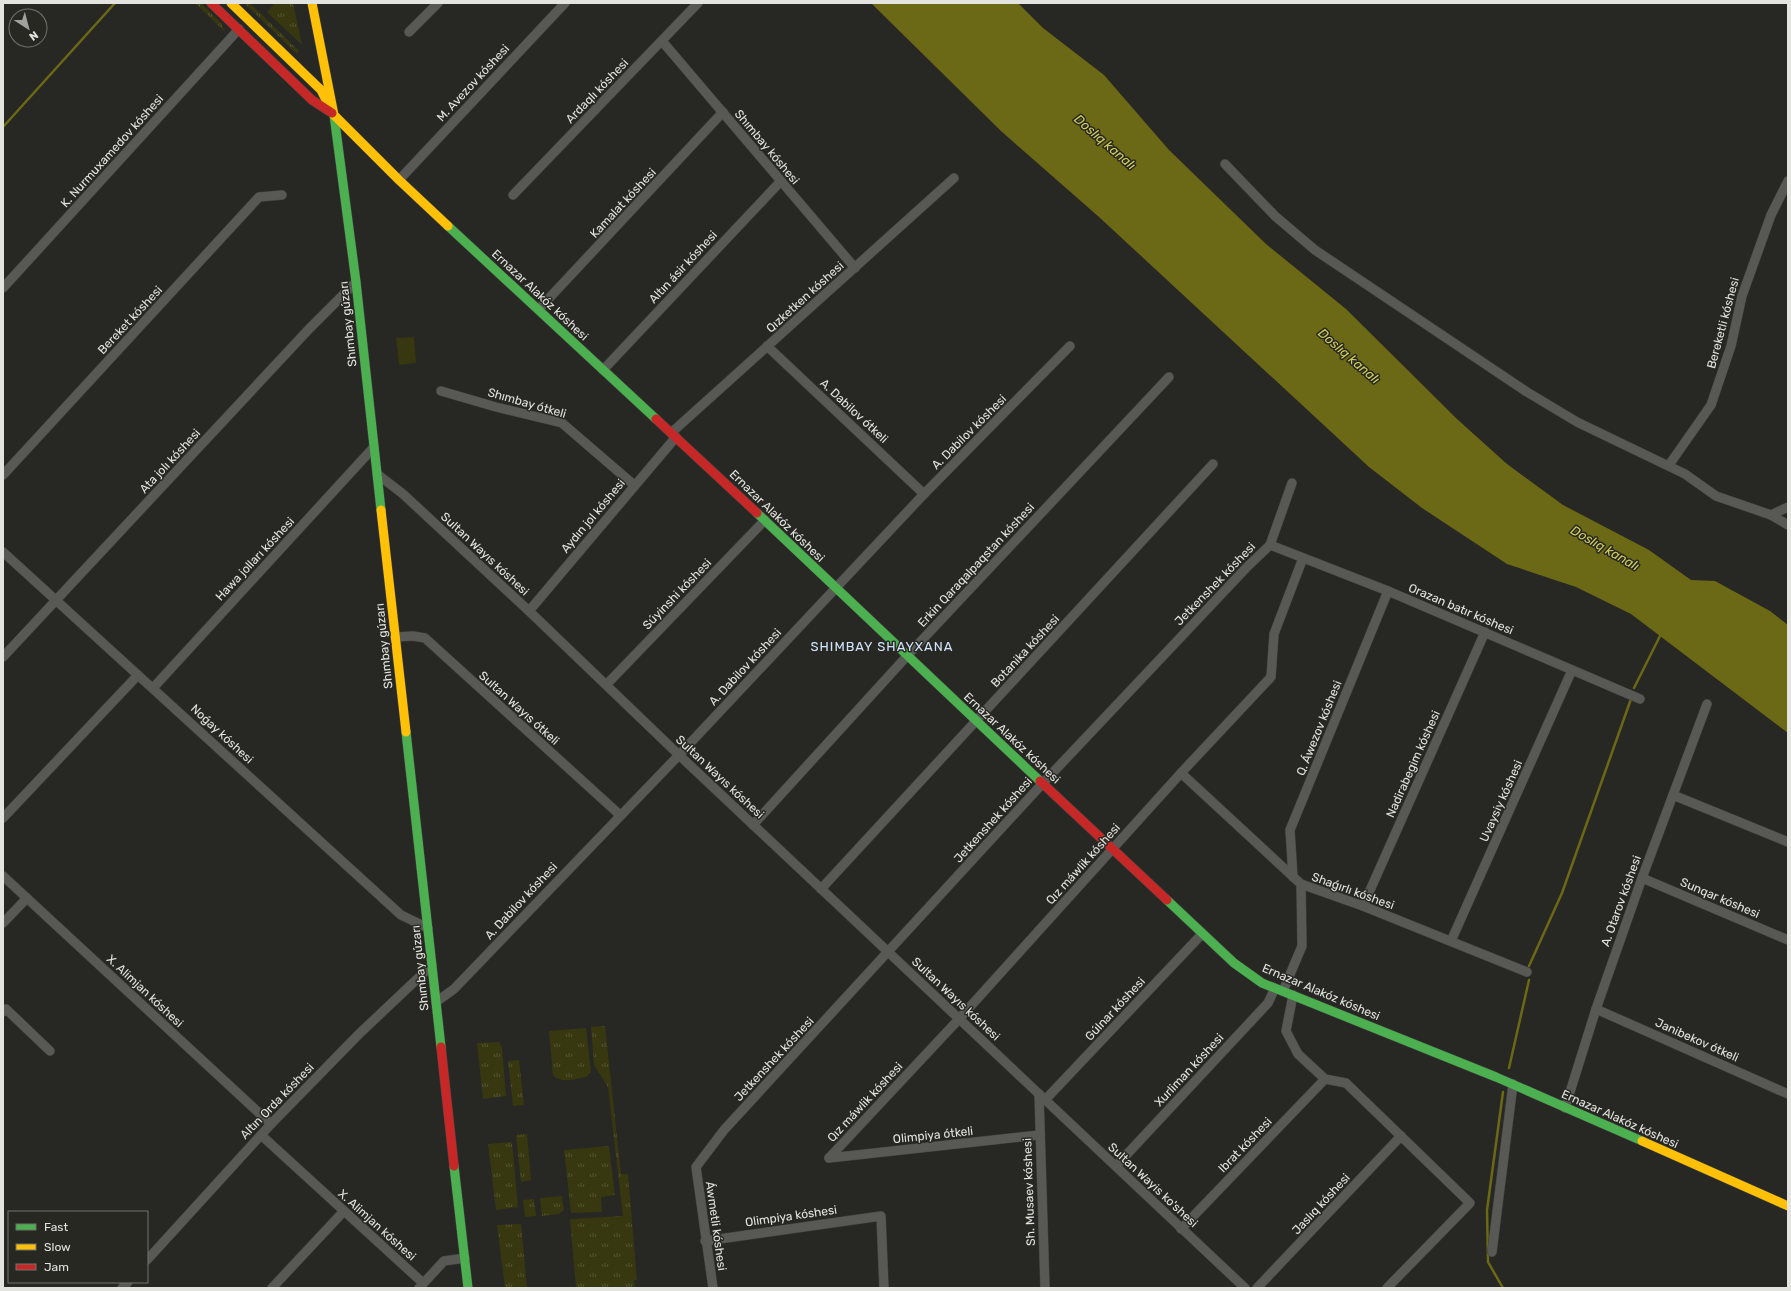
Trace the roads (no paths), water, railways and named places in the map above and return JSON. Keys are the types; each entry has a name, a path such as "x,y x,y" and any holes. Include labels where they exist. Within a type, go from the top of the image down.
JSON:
{"main road":[{"name":"Ernazar Alakóz kóshesi","path":"211,3 312,100 334,115 399,180 765,520 835,588 1234,963 1262,983 1513,1084 1788,1206"},
{"name":"Ernazar Alakóz kóshesi","path":"231,3 321,90 334,115"},
{"name":"Shımbay gúzarı","path":"312,3 334,115 356,282 468,1288"}],"street":[{"path":"409,32 438,3"},
{"name":"M. Avezov kóshesi","path":"399,180 565,3"},
{"name":"Ardaqlı kóshesi","path":"513,195 698,3"},
{"name":"K. Nurmuxamedov kóshesi","path":"3,288 239,29"},
{"name":"Shımbay kóshesi","path":"662,41 780,182 855,268"},
{"name":"Kamalat kóshesi","path":"539,309 722,112"},
{"path":"1225,164 1275,216 1315,250 1528,392 1577,422 1669,465 1685,474 1716,496 1771,515 1788,525"},
{"name":"Qızketken kóshesi","path":"674,435 767,346 954,178"},
{"name":"Bereketli kóshesi","path":"1669,465 1711,405 1731,346 1742,296 1771,215 1788,181"},
{"name":"Altın ásir kóshesi","path":"603,370 780,182"},
{"name":"Bereket kóshesi","path":"3,475 259,197 282,195"},
{"name":"Ata jolı kóshesi","path":"3,658 304,334 356,282"},
{"name":"A. Dabilov ótkeli","path":"767,346 924,494"},
{"name":"A. Dabilov kóshesi","path":"436,1002 454,990 679,755 924,494 1070,346"},
{"name":"Erkin Qaraqalpaqstan kóshesi","path":"753,825 907,656 1169,377"},
{"name":"Shımbay ótkeli","path":"441,391 496,407 562,423 634,485"},
{"name":"Aydın jol kóshesi","path":"529,611 674,435"},
{"name":"Hawa jolları kóshesi","path":"153,688 374,447"},
{"name":"Botanika kóshesi","path":"821,889 1213,464"},
{"name":"Sultan Wayıs kóshesi","path":"377,474 403,494 607,684 679,755 1042,1097"},
{"name":"Jetkenshek kóshesi","path":"696,1167 724,1130 1043,783 1270,544 1292,483"},
{"path":"1771,515 1788,507"},
{"name":"Súyinshi kóshesi","path":"607,684 765,520"},
{"name":"Orazan batır kóshesi","path":"1270,544 1388,591 1640,699"},
{"name":"Noǵay kóshesi","path":"3,552 401,915 428,928"},
{"name":"Qız máwlik kóshesi","path":"829,1158 959,1019 1181,773 1272,676 1274,634 1303,558"},
{"name":"Q. Áwezov kóshesi","path":"1293,877 1290,830 1388,591"},
{"name":"Nadirabegim kóshesi","path":"1363,906 1485,632"},
{"name":"Sultan Wayıs ótkeli","path":"395,637 413,636 425,638 620,815"},
{"name":"Uvaysiy kóshesi","path":"1451,941 1572,670"},
{"path":"3,818 138,675"},
{"name":"A. Otarov kóshesi","path":"1565,1108 1596,1009 1642,878 1707,704"},
{"name":"Shaǵırlı kóshesi","path":"1181,773 1301,884 1363,906 1527,972"},
{"path":"1673,794 1788,842"},
{"name":"X. Alimjan kóshesi","path":"3,876 271,1124"},
{"name":"Sunqar kóshesi","path":"1642,878 1788,940"},
{"name":"Xurliman kóshesi","path":"1116,1166 1268,1003 1279,989 1302,946 1301,884"},
{"path":"3,923 27,898"},
{"name":"Gúlnar kóshesi","path":"1042,1097 1202,934"},
{"name":"Altın Orda kóshesi","path":"148,1259 261,1134 359,1034 432,965"},
{"path":"1293,995 1286,1031 1298,1054 1326,1079 1346,1083 1470,1203 1387,1288"},
{"path":"3,1012 6,1009 50,1051"},
{"name":"Janibekov ótkeli","path":"1596,1009 1788,1094"},
{"name":"Ibrat kóshesi","path":"1181,1228 1326,1079"},
{"path":"1492,1252 1513,1084"},
{"name":"Sh. Musaev kóshesi","path":"1042,1097 1039,1135 1045,1288"},
{"name":"Sultan Wayis ko'shesi","path":"1042,1097 1244,1288"},
{"name":"X. Alimjan kóshesi","path":"261,1134 344,1211 421,1286"},
{"name":"Olimpiya ótkeli","path":"829,1158 1039,1135"},
{"name":"Jaslıq kóshesi","path":"1257,1288 1401,1136"},
{"name":"Áwmetli kóshesi","path":"696,1167 712,1288"},
{"path":"272,1288 344,1211"},
{"name":"Olimpiya kóshesi","path":"705,1241 881,1216 884,1288"},
{"path":"421,1286 444,1261 465,1258"}],"water":[{"name":"Doslıq kanalı","path":"871,3 1018,3 1043,28 1104,75 1169,150 1266,244 1346,309 1457,419 1507,464 1563,505 1649,550 1691,580 1715,581 1770,611 1788,625 1788,733 1631,614 1576,587 1507,564 1422,508 1369,467 1099,217 1001,131"}],"waterway":[{"path":"3,127 115,3"},
{"path":"1634,688 1660,636"},
{"path":"1529,966 1562,893 1631,699"},
{"path":"1509,1068 1529,980"},
{"path":"1503,1092 1487,1210 1488,1262 1503,1288"}],"district":[{"name":"SHIMBAY SHAYXANA","path":"882,646"}]}
